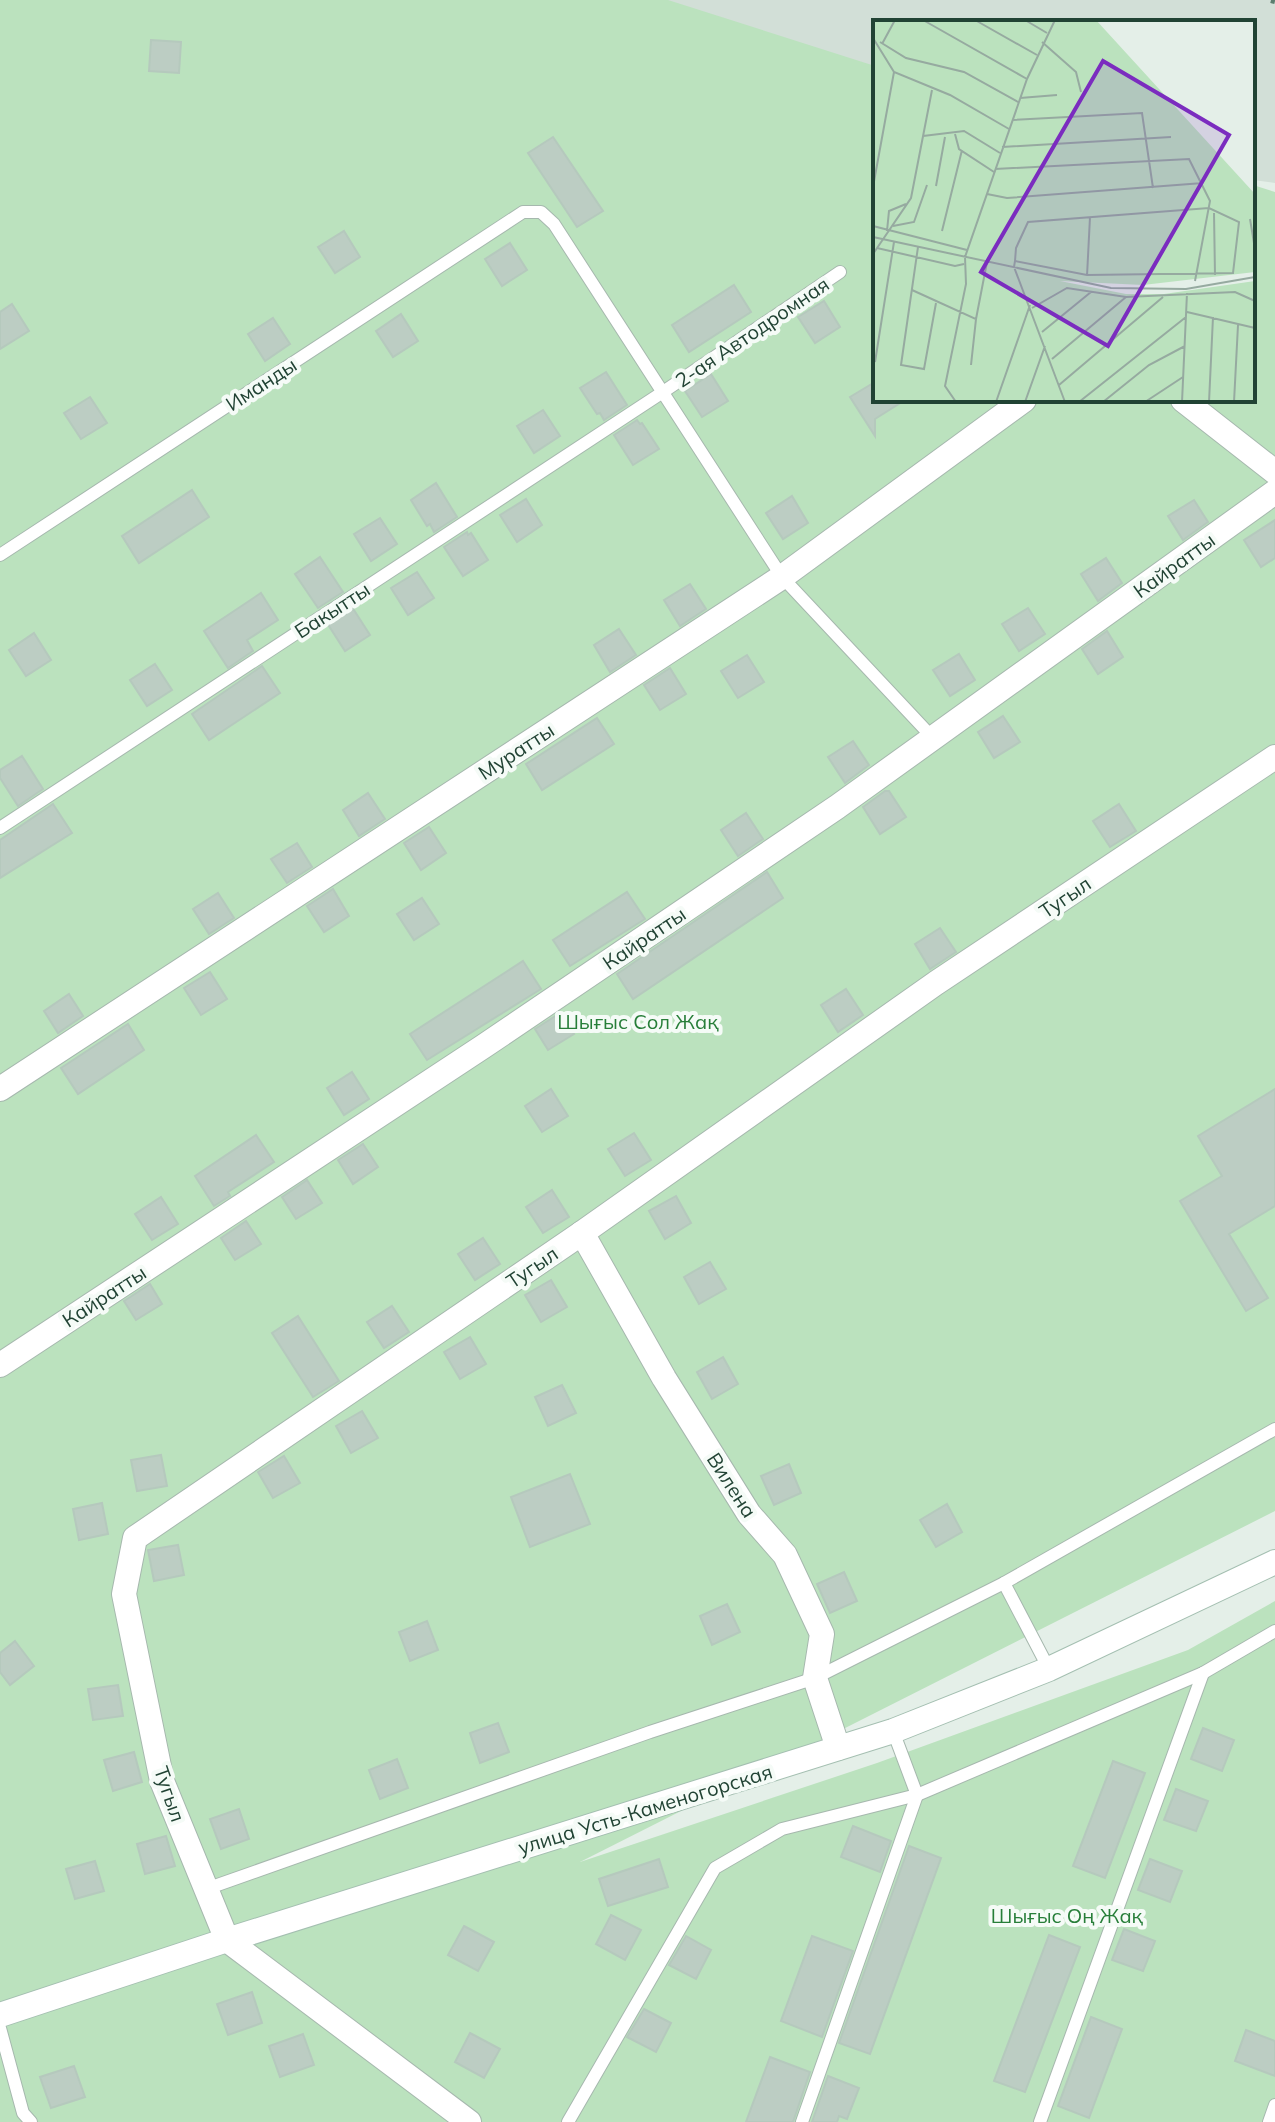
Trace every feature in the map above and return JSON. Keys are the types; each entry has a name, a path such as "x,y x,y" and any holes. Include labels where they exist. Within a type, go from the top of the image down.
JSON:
{"street":[{"name":"Муратты","path":"0,1089 782,577 1021,402"},
{"path":"1186,402 1275,472"},
{"name":"Кайратты","path":"0,1365 484,1046 837,807 1275,492"},
{"name":"Тугыл","path":"227,1940 162,1781 124,1594 135,1538 582,1233 936,983 1275,757"},
{"name":"Вилена","path":"582,1233 664,1378 749,1514 785,1555 822,1634 815,1678 838,1748"},
{"name":"улица Усть-Каменогорская","path":"0,2015 227,1940 893,1731 1049,1669 1275,1562"},
{"path":"227,1940 469,2122"}],"lane":[{"name":"Иманды","path":"0,555 523,212 541,212 554,224 663,392"},
{"name":"2-ая Автодромная","path":"663,392 840,272"},
{"path":"663,392 782,577 933,738"},
{"name":"Бакытты","path":"0,828 663,392"},
{"path":"206,1889 650,1732 815,1678 1004,1583 1275,1429"},
{"path":"1004,1583 1049,1669"},
{"path":"568,2122 715,1868 782,1829 917,1795 1203,1673 1275,1631"},
{"path":"1040,2122 1203,1673"},
{"path":"802,2122 917,1795 893,1731"},
{"path":"0,2028 23,2113 31,2122"},
{"path":"1269,2122 1275,2105"}],"shaded area":[{"path":"15,0 1275,0 1275,183 1255,180 1255,20 873,20 873,125"}],"green space":[{"name":"Шығыс Сол Жақ","path":"0,0 668,0 873,65 873,402 1255,402 1255,186 1275,192 1275,1511 580,1862 877,1763 1188,1650 1275,1601 1275,2122 0,2122"}],"building":[{"path":"151,40 181,42 179,73 149,71"},
{"path":"553,137 603,211 577,227 528,153"},
{"path":"344,231 360,257 335,273 318,247"},
{"path":"510,243 527,270 502,286 485,259"},
{"path":"734,285 751,312 689,352 672,325"},
{"path":"824,301 840,327 815,343 798,317"},
{"path":"12,304 29,331 0,349 0,312"},
{"path":"401,314 418,341 393,357 376,331"},
{"path":"273,318 290,344 265,361 248,334"},
{"path":"606,372 627,405 604,420 580,388"},
{"path":"711,374 728,401 702,417 685,391"},
{"path":"873,383 873,402 902,402 875,419 875,436 850,397"},
{"path":"90,397 107,423 81,439 64,413"},
{"path":"543,410 560,436 534,453 517,426"},
{"path":"637,420 659,449 633,465 614,435"},
{"path":"436,483 457,517 434,532 411,500"},
{"path":"192,490 209,517 139,563 122,536"},
{"path":"792,496 808,523 783,539 766,513"},
{"path":"526,499 542,525 517,542 500,515"},
{"path":"1194,500 1208,522 1183,540 1168,516"},
{"path":"380,518 397,544 371,561 354,534"},
{"path":"1275,520 1275,558 1261,567 1244,540"},
{"path":"467,532 468,535 471,533 488,560 463,576 444,547"},
{"path":"320,557 343,592 318,608 295,574"},
{"path":"1106,558 1122,583 1098,601 1081,574"},
{"path":"417,572 434,598 408,615 391,588"},
{"path":"690,584 706,609 680,626 664,600"},
{"path":"261,593 278,620 247,640 253,651 228,668 204,631"},
{"path":"352,607 370,635 345,651 327,623"},
{"path":"1028,608 1045,634 1019,651 1002,624"},
{"path":"619,629 636,655 610,672 594,645"},
{"path":"1107,631 1123,657 1098,674 1082,649"},
{"path":"34,633 51,660 26,676 9,650"},
{"path":"959,654 975,680 950,696 933,670"},
{"path":"747,655 764,682 738,698 721,671"},
{"path":"155,664 172,690 147,706 130,680"},
{"path":"262,666 280,693 209,740 192,714"},
{"path":"670,668 686,694 660,710 644,685"},
{"path":"1003,716 1020,742 994,758 978,732"},
{"path":"597,718 614,744 542,790 526,764"},
{"path":"853,741 869,765 845,783 828,757"},
{"path":"22,756 43,789 18,806 0,778 0,770"},
{"path":"889,791 906,817 880,834 863,807"},
{"path":"368,793 385,819 359,836 343,810"},
{"path":"53,804 72,833 0,878 0,840"},
{"path":"1119,804 1136,831 1110,847 1093,821"},
{"path":"746,813 763,839 738,856 721,830"},
{"path":"429,827 446,853 421,870 404,843"},
{"path":"297,843 312,867 287,883 271,859"},
{"path":"767,872 783,898 633,999 617,974"},
{"path":"333,889 349,916 324,932 307,906"},
{"path":"627,892 645,919 570,966 553,940"},
{"path":"218,893 234,918 209,934 193,909"},
{"path":"422,898 439,924 414,940 397,914"},
{"path":"940,928 956,952 930,969 915,944"},
{"path":"523,961 541,989 427,1060 410,1034"},
{"path":"210,972 227,999 201,1015 184,988"},
{"path":"846,989 863,1015 838,1032 821,1005"},
{"path":"69,994 83,1016 58,1033 44,1011"},
{"path":"560,1013 574,1034 548,1050 535,1029"},
{"path":"128,1024 144,1050 78,1094 61,1068"},
{"path":"352,1072 369,1099 344,1115 327,1088"},
{"path":"551,1089 568,1116 542,1132 525,1106"},
{"path":"1275,1089 1275,1206 1229,1234 1268,1298 1246,1311 1180,1201 1222,1176 1198,1136"},
{"path":"634,1133 651,1160 625,1176 608,1149"},
{"path":"256,1135 274,1162 228,1192 230,1196 214,1206 195,1176"},
{"path":"363,1144 378,1167 353,1184 338,1160"},
{"path":"307,1180 322,1203 296,1219 282,1197"},
{"path":"552,1190 569,1217 543,1233 526,1207"},
{"path":"676,1196 691,1223 665,1239 649,1211"},
{"path":"161,1197 178,1224 152,1240 135,1214"},
{"path":"246,1221 261,1244 235,1260 221,1238"},
{"path":"483,1238 500,1264 475,1280 458,1254"},
{"path":"710,1262 726,1289 699,1304 684,1277"},
{"path":"551,1280 567,1307 541,1322 525,1295"},
{"path":"150,1284 162,1304 136,1320 124,1301"},
{"path":"392,1306 409,1332 384,1348 367,1322"},
{"path":"298,1316 339,1381 313,1397 272,1333"},
{"path":"470,1337 486,1364 460,1379 444,1352"},
{"path":"723,1357 738,1384 712,1399 697,1372"},
{"path":"562,1385 576,1413 548,1426 535,1397"},
{"path":"362,1411 378,1438 351,1453 336,1426"},
{"path":"161,1455 167,1486 137,1491 131,1460"},
{"path":"284,1456 300,1483 273,1498 258,1472"},
{"path":"789,1464 801,1493 774,1505 761,1476"},
{"path":"570,1474 590,1524 530,1547 511,1497"},
{"path":"102,1503 108,1534 79,1540 73,1509"},
{"path":"947,1504 962,1532 936,1547 920,1520"},
{"path":"178,1545 184,1575 154,1581 148,1550"},
{"path":"844,1572 857,1601 830,1613 817,1584"},
{"path":"727,1604 740,1632 712,1645 700,1616"},
{"path":"427,1621 438,1650 410,1661 399,1632"},
{"path":"15,1641 34,1666 10,1685 0,1672 0,1653"},
{"path":"118,1685 123,1716 93,1720 88,1689"},
{"path":"498,1723 509,1752 480,1763 470,1733"},
{"path":"1203,1728 1234,1740 1222,1771 1191,1759"},
{"path":"134,1752 142,1782 113,1791 104,1760"},
{"path":"397,1759 408,1788 380,1799 369,1770"},
{"path":"1113,1761 1145,1773 1105,1878 1073,1866"},
{"path":"1176,1789 1208,1801 1196,1831 1164,1820"},
{"path":"239,1809 249,1839 221,1849 210,1819"},
{"path":"853,1826 891,1841 880,1872 841,1857"},
{"path":"166,1836 175,1866 145,1874 137,1844"},
{"path":"909,1846 941,1858 870,2054 839,2043"},
{"path":"659,1859 668,1887 608,1906 599,1879"},
{"path":"1150,1859 1182,1871 1170,1902 1138,1890"},
{"path":"95,1861 104,1891 75,1899 66,1869"},
{"path":"611,1915 641,1930 625,1960 596,1944"},
{"path":"464,1926 494,1942 478,1971 448,1955"},
{"path":"1124,1929 1155,1941 1143,1971 1112,1960"},
{"path":"1049,1935 1080,1947 1025,2092 994,2081"},
{"path":"686,1936 711,1950 696,1979 669,1965"},
{"path":"812,1936 853,1951 822,2037 781,2021"},
{"path":"252,1992 262,2023 228,2035 217,2004"},
{"path":"644,2009 671,2023 656,2052 627,2037"},
{"path":"1091,2017 1122,2029 1089,2118 1058,2106"},
{"path":"1246,2030 1275,2041 1275,2076 1235,2061"},
{"path":"470,2033 500,2049 484,2078 455,2062"},
{"path":"303,2034 314,2065 280,2077 269,2046"},
{"path":"770,2057 810,2072 793,2122 746,2122"},
{"path":"74,2066 85,2097 51,2108 40,2077"},
{"path":"828,2076 859,2088 847,2119 839,2116 837,2122 812,2122"}],"railway":[{"path":"1271,0 1275,1"}],"park label":[{"name":"Шығыс Оң Жақ","path":"1067,1915"}]}
